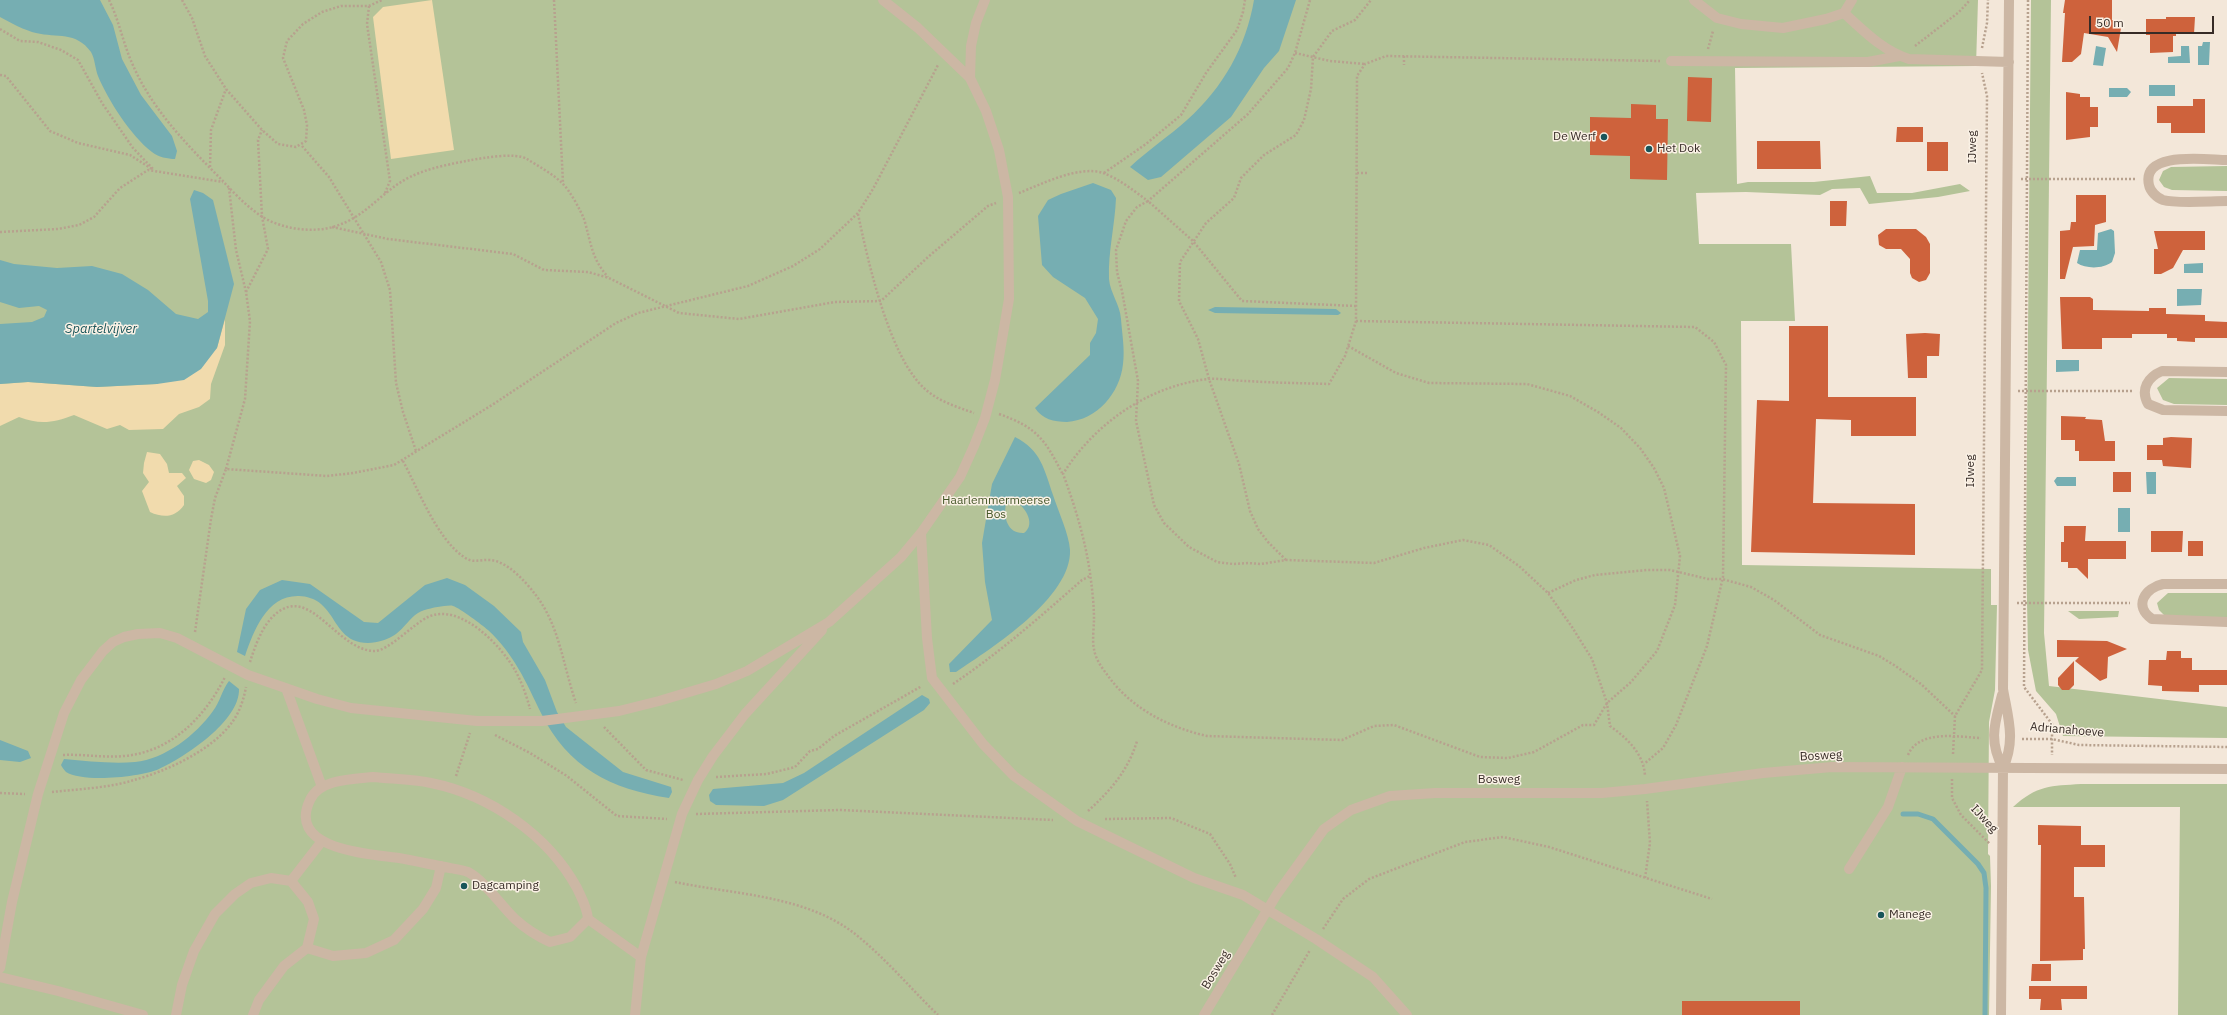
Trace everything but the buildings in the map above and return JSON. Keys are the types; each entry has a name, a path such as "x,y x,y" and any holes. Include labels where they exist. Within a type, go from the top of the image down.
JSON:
{"street":[{"path":"635,1015 641,957 682,817 698,780 713,756 745,714 829,622 901,557 921,533 960,477 986,414 995,380 1009,299 1008,197 1000,150 986,111 970,78 946,53 883,0"},
{"path":"970,78 971,46 976,23 984,0"},
{"path":"1694,0 1717,18 1741,24 1783,28 1826,19 1844,12 1852,0"},
{"name":"IJweg","path":"2001,1015 2002,768 2009,754 2011,739 2003,690 2009,0"},
{"path":"1844,12 1871,38 1899,56 1909,59 2009,62"},
{"path":"1671,61 1868,62 1899,56"},
{"path":"2227,160 2171,160 2161,162 2149,174 2148,180 2149,187 2154,194 2164,200 2227,201"},
{"path":"2227,372 2162,371 2154,374 2145,386 2144,391 2148,404 2163,410 2227,411"},
{"path":"921,533 927,638 932,678 983,744 1014,776 1077,821 1194,878 1243,895 1267,909 1316,939 1373,977 1407,1015"},
{"path":"2227,584 2163,584 2154,586 2146,592 2142,603 2146,615 2152,619 2227,622"},
{"path":"0,968 12,902 38,794 45,768 64,713 72,696 103,651 113,642 138,634 160,633 193,645 230,666 286,688 317,700 351,708 475,721 542,721 586,714 619,711 716,684 746,671 829,622"},
{"path":"286,688 322,787"},
{"name":"IJweg","path":"2002,768 1995,754 1993,738 2003,690"},
{"name":"Bosweg","path":"1204,1015 1267,909 1301,858 1324,829 1351,810 1390,796 1435,793 1602,793 1645,789 1763,772 1832,767 2002,768"},
{"path":"1849,869 1888,807 1902,767"},
{"path":"2002,768 2227,769"},
{"path":"373,777 430,783 484,801 527,828 566,868 588,908 588,919 570,937 550,942 531,933 514,918 498,898 468,872 399,858 360,854 322,841 312,833 306,819 310,799 322,787 347,780 373,777"},
{"path":"291,881 322,841"},
{"path":"307,948 333,956 366,953 394,940 423,909 436,888 442,866"},
{"path":"176,1015 182,985 194,951 215,914 235,894 250,883 271,878 291,881 308,902 314,919 307,948 284,966 259,1000 253,1015"},
{"path":"588,919 641,957"},
{"path":"0,977 58,991 143,1015"}],"path":[{"path":"109,0 115,12 132,63 146,91 168,122 210,168 262,216 287,227 307,230 332,227 354,220 371,208 385,193 410,177 452,164 492,156 525,158 563,183 583,217 597,265 609,278"},
{"path":"182,0 192,18 205,56 226,89 262,130 278,144 291,147 302,146 306,141 307,125 283,58 287,41 303,24 322,12 341,6 369,6 382,0"},
{"path":"554,0 563,183"},
{"path":"1104,173 1146,144 1181,115 1206,73 1237,30 1245,0"},
{"path":"1310,0 1295,53 1288,68 1248,114 1148,200 1137,207 1126,221 1116,250 1117,272 1122,291 1138,381 1136,421 1154,505 1164,523 1189,547 1217,562 1261,564 1286,560 1374,563 1424,548 1463,540 1489,545 1519,566 1548,593 1592,659 1607,703 1610,726 1626,739 1644,764 1645,789 1650,819 1650,843 1646,878"},
{"path":"1286,560 1268,542 1258,529 1250,511 1240,464 1209,379 1198,339 1179,301 1180,262 1206,223 1234,198 1241,178 1264,154 1296,135 1304,120 1311,89 1313,57 1332,31 1355,20 1371,0"},
{"path":"1899,56 1940,28 1959,12 1970,0"},
{"name":"IJweg","path":"1988,0 1987,23 1982,47 1986,96 1984,603 1982,670 1955,716 1953,737 1952,798 1961,815 2001,856"},
{"path":"2028,0 2024,687 2052,724 2053,768"},
{"path":"369,6 367,24 390,181 385,193"},
{"path":"1707,61 1708,46 1717,18"},
{"path":"0,30 20,41 38,42 61,50 78,60 102,103 132,148 154,170"},
{"path":"226,469 327,476 353,473 394,465 403,461 416,451 492,405 616,323 638,313 748,286 793,266 820,249 858,213 873,189 918,100 946,53"},
{"path":"1295,53 1365,64 1386,56 1654,61"},
{"path":"1404,56 1404,65"},
{"path":"1063,474 1076,453 1092,435 1109,421 1137,404 1175,386 1209,379 1329,384 1348,346 1356,321 1357,76 1365,64"},
{"path":"0,75 6,76 50,132 78,143 130,155 154,170"},
{"path":"210,168 211,130 226,89"},
{"path":"246,292 268,249 262,216 258,140 262,130"},
{"path":"302,146 329,177 381,262 390,290 396,382 403,412 416,451"},
{"path":"0,232 58,229 79,225 94,217 120,188 148,170 224,182"},
{"path":"332,227 365,234 513,254 544,270 588,272 609,278 679,313 739,319 835,302 881,302 928,257 988,206 1008,197 1081,171 1093,170 1104,173 1148,200 1193,241 1242,301 1356,306"},
{"path":"1357,173 1369,173"},
{"path":"1986,179 2148,180"},
{"path":"193,645 214,498 226,469 245,399 250,321 246,292 236,250 229,187"},
{"path":"858,213 864,244 895,345 910,371 925,389 939,399 986,414 1007,417 1037,433 1049,447 1063,474 1083,534 1090,576 1094,616 1094,650 1101,666 1113,683 1132,703 1154,716 1189,732 1207,736 1342,740 1374,726 1394,725 1480,757 1508,758 1534,752 1583,725 1594,725 1607,703 1631,682 1657,651 1675,605 1680,556 1670,509 1664,488 1658,475 1640,448 1621,428 1598,412 1570,396 1527,384 1429,383 1396,373 1348,346"},
{"path":"1356,321 1695,327 1714,342 1726,365 1722,579 1706,646 1676,725 1662,748 1644,764"},
{"path":"2005,390 2144,391"},
{"path":"403,461 434,522 464,558 476,562 496,561 504,565 520,577 541,602 553,624 565,669 586,714 646,770 686,781 767,774 795,767 810,751 818,749 834,736 891,703 915,692 932,678"},
{"path":"1548,593 1576,580 1595,575 1647,570 1678,572 1708,579 1722,579 1764,593 1820,635 1830,640 1879,656 1921,684 1955,716"},
{"path":"942,691 974,670 990,656 1030,627 1082,580 1090,576"},
{"path":"1984,603 2142,603"},
{"path":"45,768 63,754 125,756 152,750 172,740 192,725 209,704 230,666"},
{"path":"451,789 475,721 484,729 530,753 567,776 617,816 682,817 840,810 1077,821 1113,788 1132,759 1137,741"},
{"path":"1902,767 1911,748 1918,741 1928,737 1993,738"},
{"name":"Adrianahoeve","path":"2011,739 2052,739 2079,745 2227,747"},
{"path":"1099,820 1171,818 1210,834 1230,864 1243,895"},
{"path":"1272,1015 1316,939 1343,899 1369,879 1465,842 1503,837 1550,847 1712,899"},
{"path":"663,879 781,901 819,914 859,937 938,1015"}],"green space":[{"name":"Haarlemmermeerse Bos","path":"0,0 1978,0 1976,66 1735,68 1737,184 1748,182 1814,182 1870,176 1877,193 1912,193 1960,184 1970,191 1938,197 1869,204 1860,188 1832,189 1820,195 1746,192 1696,193 1699,244 1791,244 1795,321 1741,321 1742,565 1991,569 1991,605 1997,605 1995,690 1989,722 1988,854 1990,856 1991,886 1989,1015 0,1015"},
{"path":"2031,0 2051,0 2044,633 2049,686 2227,707 2227,738 2063,736 2056,714 2036,691 2028,650 2026,552"},
{"path":"2227,166 2227,191 2172,190 2164,187 2159,180 2163,171 2171,167"},
{"path":"2169,378 2227,379 2227,405 2174,404 2163,400 2157,388"},
{"path":"2168,593 2227,593 2227,618 2167,618 2159,610 2157,603"},
{"path":"2068,611 2119,611 2118,617 2079,619"},
{"path":"2227,784 2227,1015 2178,1015 2180,807 2013,807 2030,794 2045,788 2061,785"}],"sand":[{"path":"432,0 454,150 391,159 373,17 383,7"},
{"path":"225,319 225,345 211,384 210,399 199,407 179,414 163,429 129,430 120,425 107,429 74,415 60,420 46,422 27,420 19,417 0,426 0,384 28,382 97,387 157,384 217,348"},
{"path":"147,452 160,454 167,464 169,473 182,473 186,478 177,486 184,496 184,505 173,515 164,516 150,512 142,491 149,482 143,473"},
{"path":"199,460 209,465 214,472 211,480 206,483 194,479 189,470 193,461"}],"water":[{"path":"0,0 100,0 113,25 122,59 141,95 172,136 177,151 175,159 169,159 154,154 128,127 102,86 91,52 85,45 66,36 32,32 0,17"},
{"path":"1254,0 1296,0 1279,51 1264,68 1231,117 1161,177 1148,180 1130,167 1187,120 1212,94 1231,66 1239,50"},
{"path":"2203,42 2210,42 2209,65 2198,65 2198,46 2202,46"},
{"path":"2096,46 2106,48 2103,66 2093,65"},
{"path":"2181,46 2189,46 2190,63 2168,63 2168,57 2181,56"},
{"path":"2149,85 2175,85 2175,96 2149,96"},
{"path":"2109,88 2127,88 2131,92 2127,97 2109,97"},
{"path":"1093,183 1111,190 1116,198 1109,279 1120,314 1124,359 1121,375 1117,385 1112,395 1105,403 1088,416 1078,420 1067,422 1058,421 1041,415 1035,408 1090,355 1090,343 1096,333 1098,319 1085,298 1053,277 1042,265 1038,216 1048,200"},
{"name":"Spartelvijver","path":"194,190 203,193 213,200 234,284 217,348 201,369 184,380 157,384 97,387 28,382 0,384 0,324 32,322 44,317 47,310 39,306 19,308 0,302 0,260 14,264 57,268 92,266 122,274 148,290 176,314 198,319 208,312 208,301 190,199"},
{"path":"2111,229 2114,231 2115,253 2112,262 2099,267 2090,267 2077,263 2080,250 2097,250 2098,233"},
{"path":"2203,263 2203,273 2184,273 2184,264"},
{"path":"2177,289 2202,289 2201,305 2177,306"},
{"path":"1215,307 1336,309 1341,313 1338,315 1215,313 1208,310"},
{"path":"2056,360 2079,360 2079,371 2056,372"},
{"path":"1015,437 1031,448 1044,469 1066,530 1070,550 1067,568 1058,586 1027,620 971,662 956,672 950,672 949,664 992,620 985,582 982,543 992,484","holes":["1012,501 1021,506 1029,519 1028,529 1024,533 1014,531 1010,528 1006,520 1006,504"]},
{"path":"2146,472 2156,472 2156,494 2147,494"},
{"path":"2057,477 2076,477 2076,486 2057,486 2054,481"},
{"path":"2118,508 2130,508 2130,532 2118,532"},
{"path":"447,578 465,585 494,606 521,632 523,642 545,680 557,712 566,727 623,772 671,787 672,792 669,798 628,789 610,782 593,773 578,762 564,748 552,732 519,669 505,649 488,630 456,607 444,606 427,609 415,615 399,632 391,637 381,641 364,643 353,640 343,633 321,604 311,598 302,596 288,597 278,601 263,616 245,656 237,652 246,609 260,590 282,580 310,584 364,622 378,623 425,585"},
{"path":"229,681 239,689 237,701 231,713 221,725 196,747 159,769 151,772 126,776 98,778 74,775 66,772 61,765 64,759 126,763 135,762 146,760 168,751 189,737 206,720"},
{"path":"922,695 929,699 930,703 924,710 783,800 764,806 716,805 710,801 709,795 713,789 783,783 804,773"},
{"path":"0,740 28,751 31,758 20,762 0,760"}],"waterway":[{"path":"1903,814 1918,814 1933,819 1978,864 1984,873 1986,888 1985,1015"}],"place":[{"name":"De Werf","path":"1604,137"},
{"name":"Het Dok","path":"1649,149"},
{"name":"Dagcamping","path":"464,886"},
{"name":"Manege","path":"1881,915"}]}
